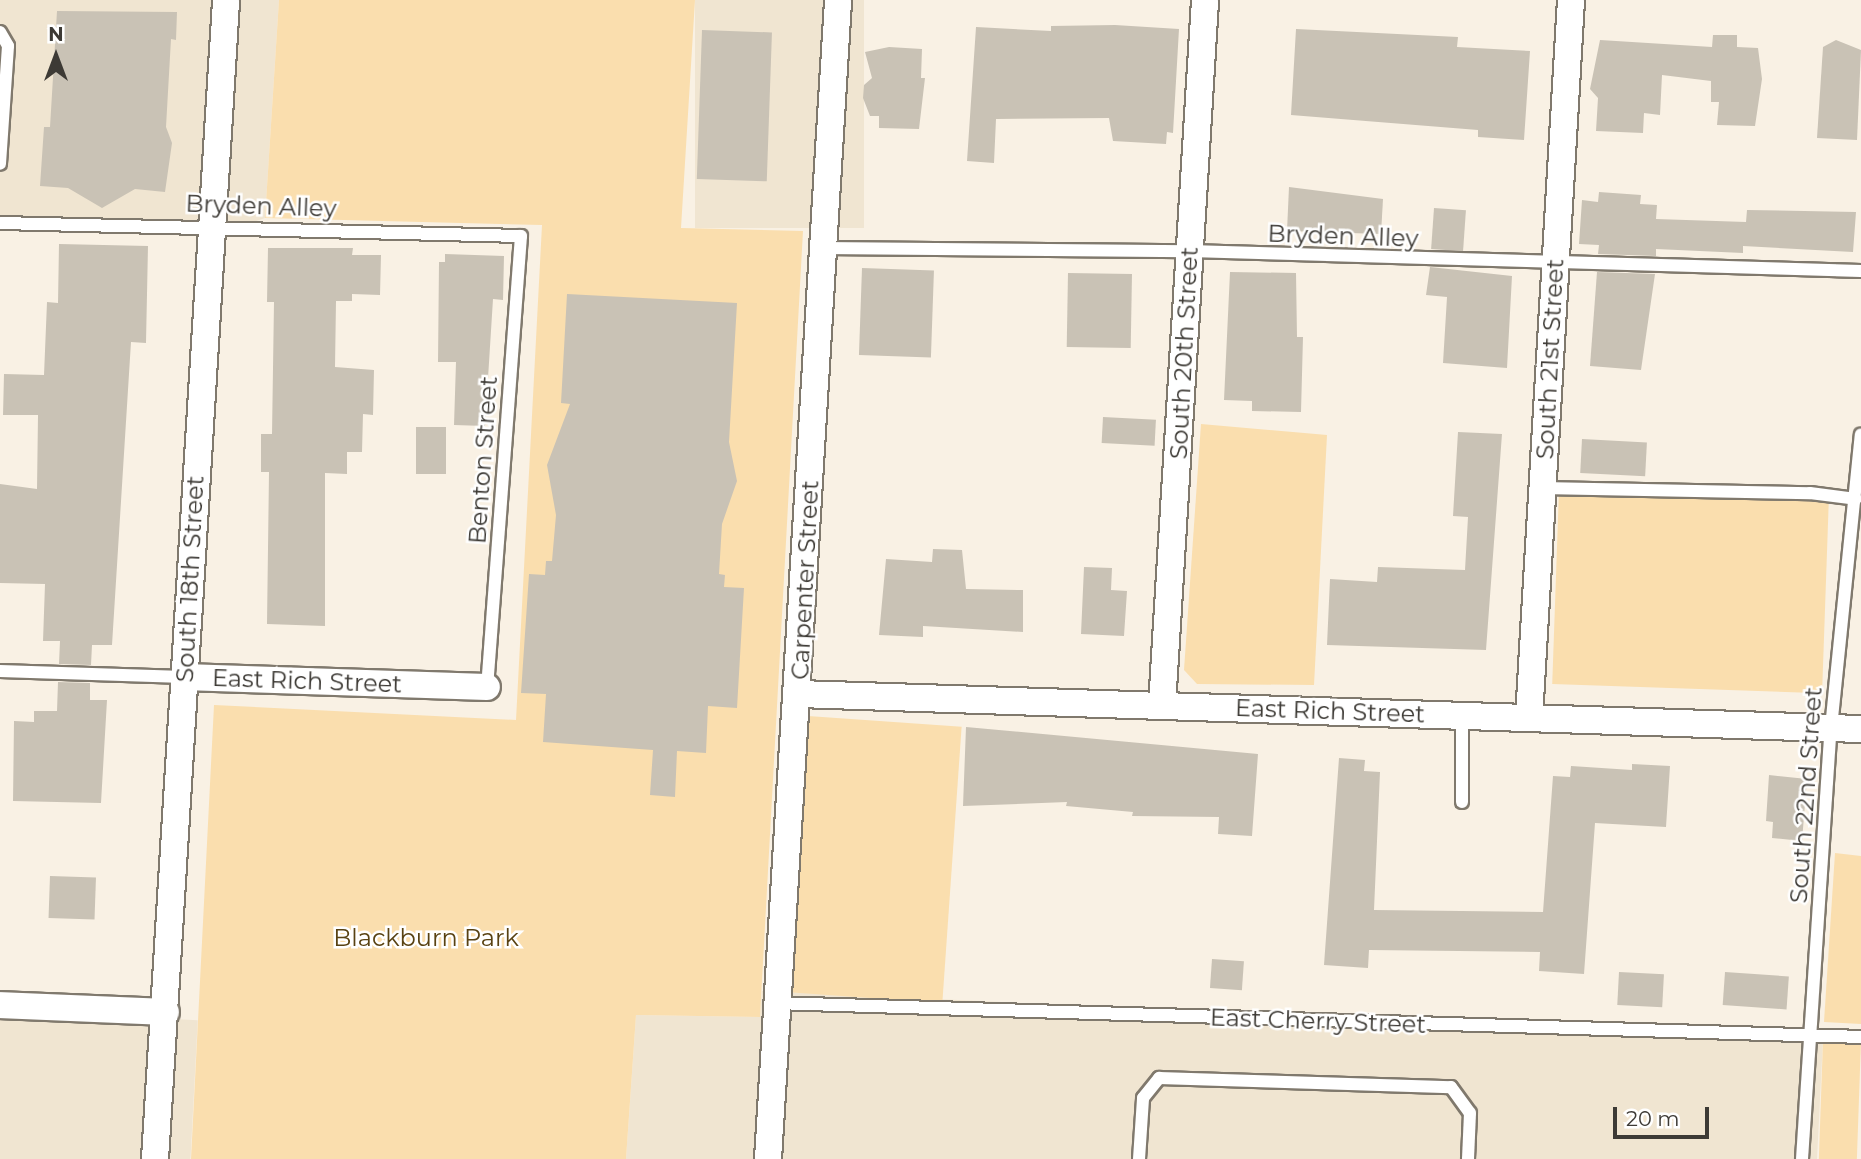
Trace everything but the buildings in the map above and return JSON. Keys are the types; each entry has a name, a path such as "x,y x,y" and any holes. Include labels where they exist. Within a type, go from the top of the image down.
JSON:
{"street":[{"name":"South 18th Street","path":"155,1159 166,1012 210,225 226,0"},
{"name":"Carpenter Street","path":"768,1159 775,1003 799,694 838,0"},
{"name":"South 20th Street","path":"1162,706 1205,0"},
{"name":"South 21st Street","path":"1529,718 1571,0"},
{"name":"East Rich Street","path":"184,677 488,687"},
{"name":"East Rich Street","path":"799,694 1861,729"},
{"path":"0,1006 166,1012"}],"lane":[{"path":"0,33 8,46 0,164"},
{"name":"Bryden Alley","path":"0,223 210,225 521,236"},
{"name":"Benton Street","path":"488,687 521,236"},
{"name":"Bryden Alley","path":"822,248 1190,251 1556,266 1861,271"},
{"name":"South 22nd Street","path":"1802,1159 1831,728 1860,471 1861,435"},
{"path":"1542,488 1810,493 1856,499"},
{"name":"East Rich Street","path":"0,671 184,677"},
{"path":"1462,716 1462,802"},
{"name":"East Cherry Street","path":"775,1003 1861,1037"},
{"path":"1139,1159 1143,1098 1159,1078 1451,1087 1470,1113 1468,1159"}],"shaded area":[{"path":"0,0 279,0 265,218 235,228 0,219"},
{"path":"695,0 864,0 864,228 695,228"},
{"path":"762,991 1823,1040 1817,1159 626,1159 636,1015 760,1017"},
{"path":"0,1010 198,1020 190,1159 0,1159"}],"green space":[{"name":"Blackburn Park","path":"279,0 695,0 681,228 803,231 760,1017 636,1015 626,1159 191,1159 214,705 516,720 542,225 265,218"},
{"path":"1201,424 1327,435 1314,685 1197,684 1184,670"},
{"path":"1559,490 1829,499 1822,693 1552,684"},
{"path":"808,716 962,727 942,1003 789,992"},
{"path":"1835,853 1861,856 1861,1024 1824,1022"},
{"path":"1823,1040 1861,1041 1857,1159 1819,1159"}]}
